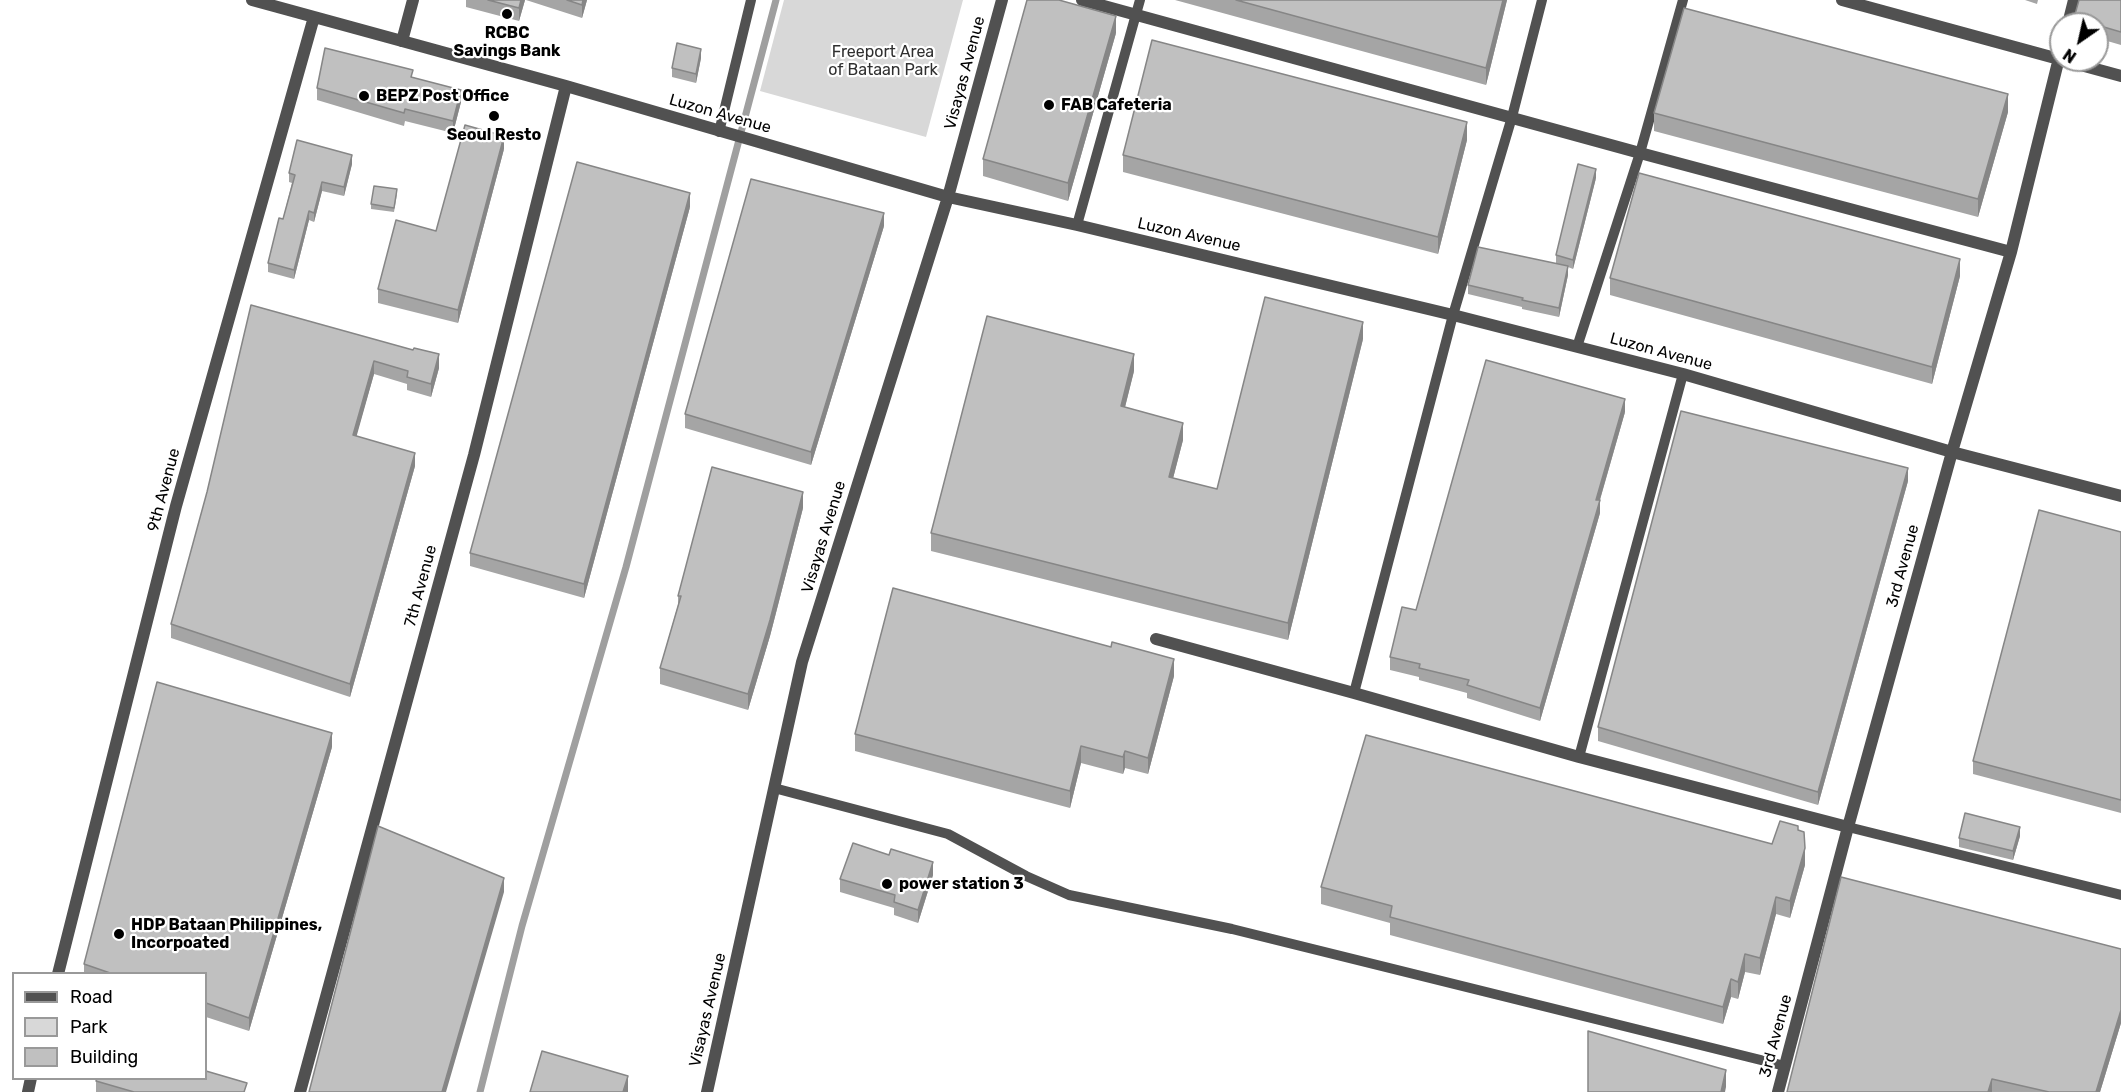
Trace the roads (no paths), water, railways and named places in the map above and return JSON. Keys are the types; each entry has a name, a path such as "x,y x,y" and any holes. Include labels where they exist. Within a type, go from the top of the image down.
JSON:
{"street":[{"name":"Luzon Avenue","path":"252,0 566,86 948,197 1077,225 1454,315 1683,374 1952,452 2121,496"},
{"path":"402,41 413,0"},
{"name":"Visayas Avenue","path":"706,1092 802,662 948,197 1002,0"},
{"path":"1082,0 2011,252"},
{"path":"1842,0 2049,52"},
{"name":"9th Avenue","path":"59,972 176,506 314,17"},
{"name":"3rd Avenue","path":"1778,1092 1848,827 1952,452 2011,252 2056,72"},
{"name":"7th Avenue","path":"300,1092 474,455 566,86"},
{"path":"1156,639 1579,757 1848,827"}],"lane":[{"path":"725,133 751,0"},
{"path":"1077,225 1140,0"},
{"path":"1354,693 1454,315 1512,117 1542,0"},
{"path":"1577,347 1640,153 1683,0"},
{"path":"1579,757 1683,374"},
{"path":"774,788 948,834 1026,876 1069,896 1232,929 1785,1066"},
{"path":"1848,827 2121,895"}],"waterway":[{"path":"480,1092 522,926 626,567 776,0"}],"place":[{"name":"RCBC Savings Bank","path":"507,14"},
{"name":"BEPZ Post Office","path":"364,96"},
{"name":"FAB Cafeteria","path":"1049,105"},
{"name":"Seoul Resto","path":"494,116"},
{"name":"power station 3","path":"887,884"},
{"name":"HDP Bataan Philippines, Incorpoated","path":"119,934"}],"park label":[{"name":"Freeport Area of Bataan Park","path":"883,61"}]}
